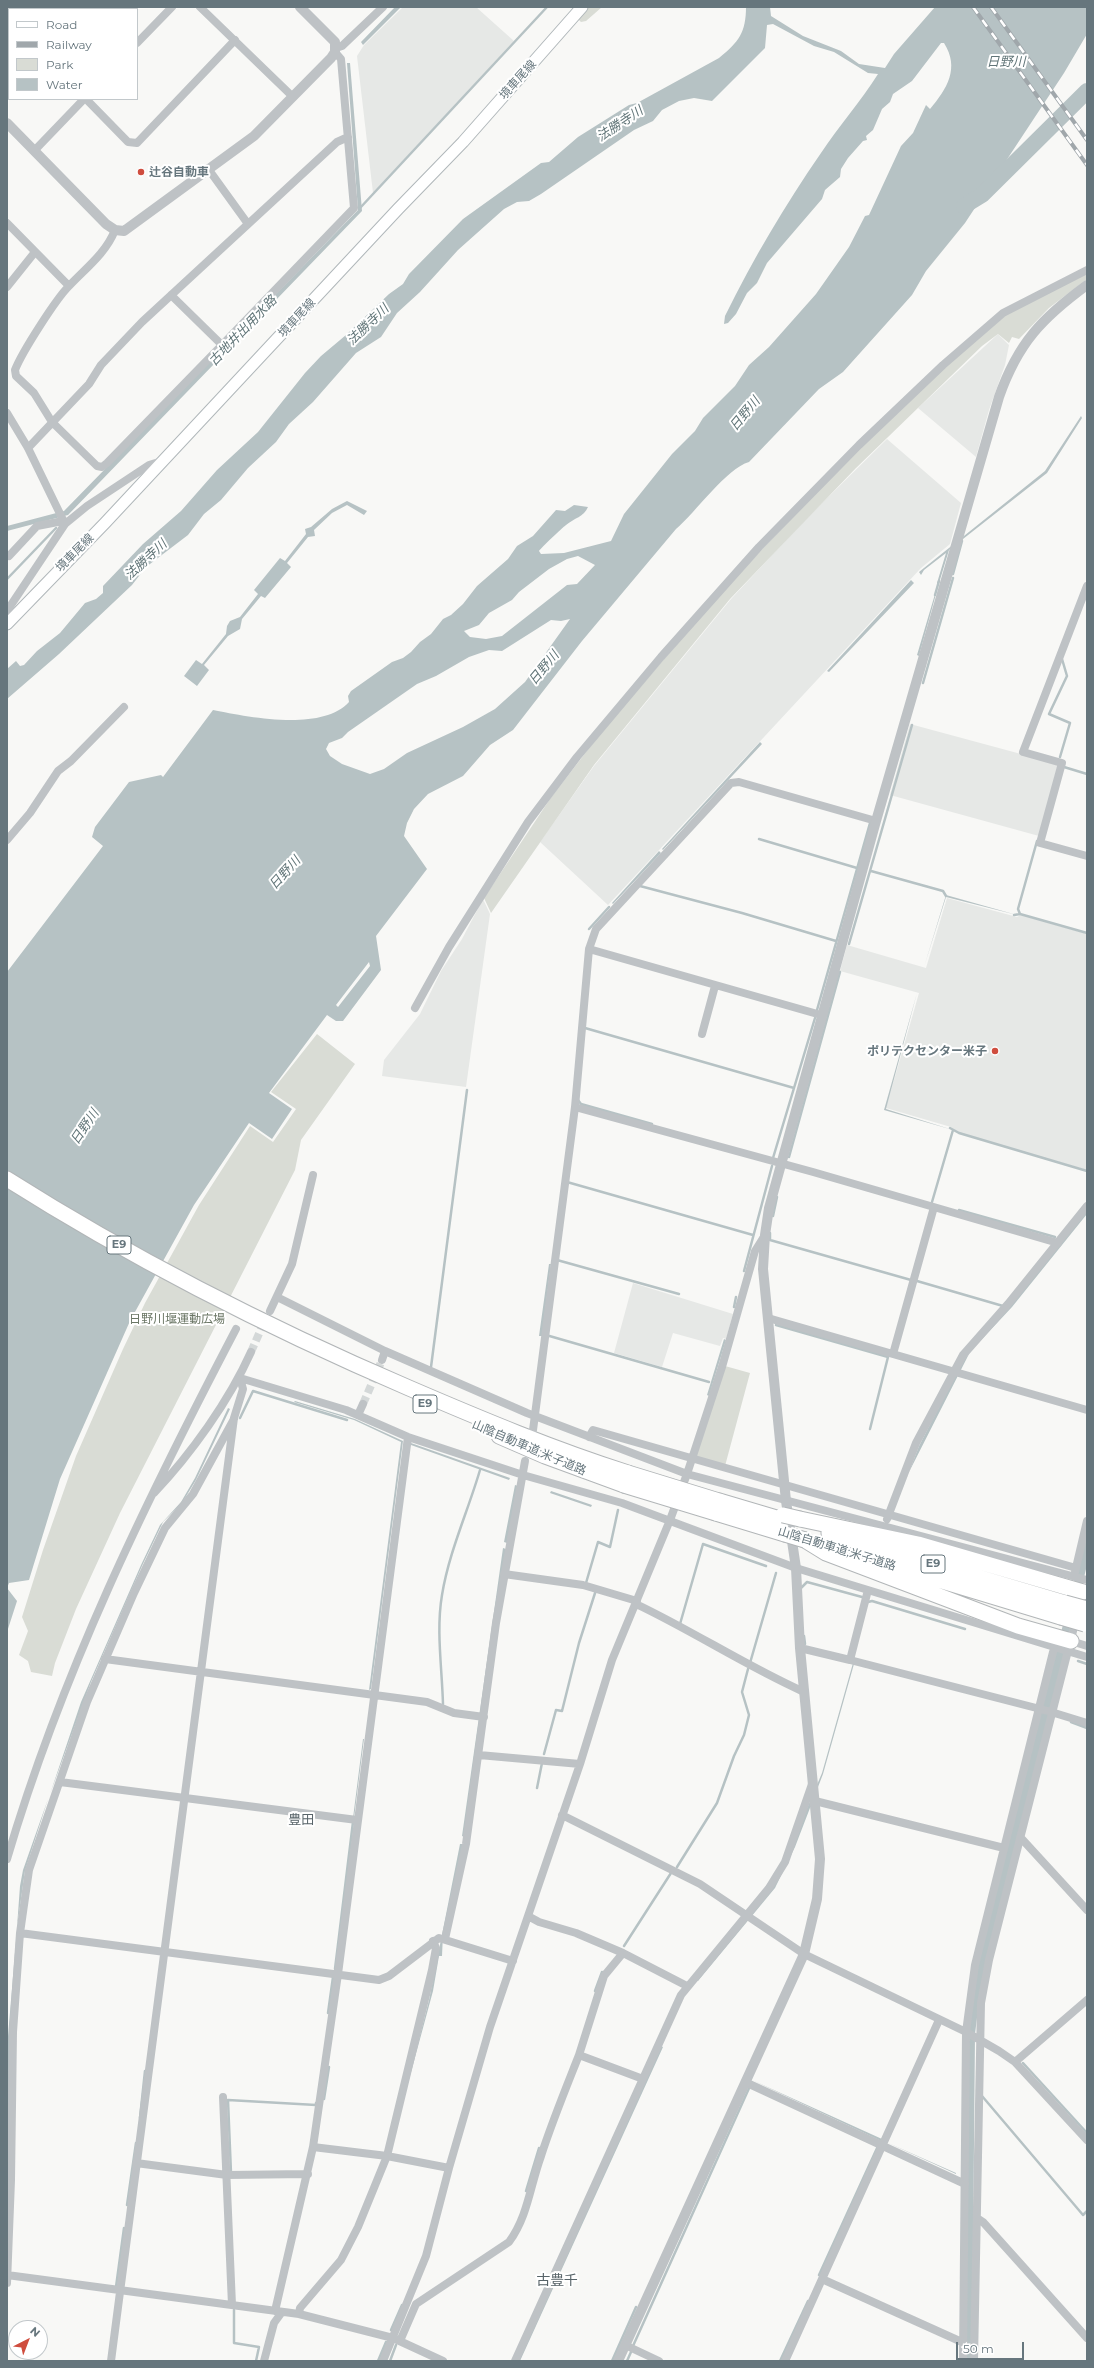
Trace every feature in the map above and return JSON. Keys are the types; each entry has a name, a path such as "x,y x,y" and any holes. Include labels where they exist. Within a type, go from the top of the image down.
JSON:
{"highway":[{"name":"山陰自動車道;米子道路","path":"7,1179 233,1311"},
{"name":"山陰自動車道;米子道路","path":"7,1185 125,1255 345,1368 545,1456 718,1507 785,1504"},
{"name":"山陰自動車道;米子道路","path":"718,1507 785,1504"},
{"name":"山陰自動車道;米子道路","path":"785,1504 801,1522 1086,1619"},
{"name":"山陰自動車道;米子道路","path":"785,1504 805,1540 1063,1610"},
{"path":"801,1522 918,1544 1085,1585"},
{"path":"805,1540 826,1553 1070,1646"}],"main road":[{"name":"境車尾線","path":"7,624 163,461 463,142 582,7"}],"street":[{"path":"138,43 172,7"},
{"path":"200,7 293,97"},
{"path":"115,230 110,243 69,286 56,303 15,370 16,376 34,393 52,422 94,464 99,467 104,466 354,208 342,59 336,50 331,37 300,7"},
{"path":"7,123 106,224 115,230 124,230 254,136 293,97 336,50 383,7"},
{"path":"86,100 128,142 137,143 235,40"},
{"path":"34,151 84,100"},
{"path":"28,448 89,384 101,364 171,295 337,142 348,137"},
{"path":"209,170 248,224"},
{"path":"7,223 69,286"},
{"path":"7,287 34,252"},
{"path":"415,1008 470,913 533,816 577,757 661,657 758,548 870,434 1002,313 1087,270"},
{"path":"618,2361 804,1954 812,1924 820,1877 814,1793 800,1648 796,1568 785,1504 764,1269 764,1235 768,1208 876,821 999,397 1013,361 1024,343 1048,316 1087,285"},
{"path":"171,295 222,345"},
{"path":"7,413 28,448 63,521"},
{"path":"9,556 37,526 63,521 149,465 163,461"},
{"path":"7,611 63,521"},
{"path":"1087,586 1084,601 1023,752 1062,763 1040,843 1087,856"},
{"path":"7,840 30,813 62,766 70,761 124,707"},
{"path":"533,1430 531,1415 575,1107 589,950 596,929 731,783 739,782 876,821"},
{"path":"589,950 821,1015"},
{"path":"702,1034 715,986"},
{"path":"575,1107 1058,1243"},
{"path":"270,1311 292,1264 313,1175"},
{"path":"887,1519 916,1442 957,1372 969,1346 1008,1304 1087,1206"},
{"path":"893,1354 934,1207"},
{"path":"396,2339 426,2256 449,2168 490,2027 580,1764 612,1660 670,1520 687,1474 722,1367 755,1251 764,1235"},
{"path":"277,1297 385,1351 531,1415 687,1474 785,1504 887,1519 1076,1568"},
{"path":"768,1318 1087,1410"},
{"path":"7,1860 59,1704 104,1598 149,1498 236,1329"},
{"path":"382,1360 385,1351"},
{"path":"149,1498 167,1479 197,1440 240,1378 251,1352"},
{"path":"240,1378 358,1415 408,1437 523,1475 622,1503 796,1568 1053,1649 1070,1646 1087,1646"},
{"path":"111,2361 234,1418 243,1389 240,1378"},
{"path":"358,1415 363,1404"},
{"path":"234,1418 193,1494 164,1530 105,1659 80,1722 29,1870 20,1933 13,2032 7,2278 120,2290 299,2314 396,2339 443,2361"},
{"path":"589,1437 593,1430 692,1458 785,1504 887,1519 1074,1577 1085,1585 1070,1646 1045,1710 1004,1848 975,1965 967,2033 963,2361"},
{"path":"264,2361 274,2323 279,2312 313,2147 338,1974 408,1437"},
{"path":"299,2314 300,2308 341,2260 358,2228 387,2156 436,1948 466,1844 479,1755 480,1716 525,1462"},
{"path":"1074,1577 1087,1523"},
{"path":"504,1574 583,1585 636,1603 728,1652 744,1663 804,1692"},
{"path":"850,1660 868,1590"},
{"path":"1070,1646 1087,1656"},
{"path":"800,1648 1045,1710 1087,1723"},
{"path":"974,2361 977,2218 977,2039 987,1968 1021,1838 1045,1710 1053,1649"},
{"path":"105,1659 427,1702 454,1713 480,1716"},
{"path":"479,1755 580,1764"},
{"path":"60,1782 357,1820"},
{"path":"814,1793 1004,1848"},
{"path":"515,2361 643,2079 687,1986 769,1888 785,1862 814,1793"},
{"path":"562,1815 700,1884 804,1954 967,2033 1015,2062 1087,2140"},
{"path":"1021,1838 1087,1910"},
{"path":"528,1916 539,1922 576,1933 623,1953 687,1986"},
{"path":"20,1933 382,1980 439,1940"},
{"path":"439,1940 512,1961"},
{"path":"383,2361 416,2304 509,2242 519,2229 526,2212 541,2155 579,2055 604,1976 623,1953"},
{"path":"1015,2062 1087,2000"},
{"path":"785,2361 939,2020"},
{"path":"579,2055 643,2079"},
{"path":"745,2082 965,2184"},
{"path":"224,2097 232,2305"},
{"path":"313,2147 387,2156 449,2168"},
{"path":"136,2163 227,2175 308,2174"},
{"path":"977,2218 983,2222 1087,2338"},
{"path":"822,2279 964,2343"},
{"path":"625,2345 659,2361"}],"shaded area":[{"path":"403,7 476,7 514,41 373,193 357,56 364,45"},
{"path":"998,334 1009,345 1005,365 989,410 976,457 918,408"},
{"path":"887,439 961,503 950,544 921,568 608,905 540,842 594,766 731,599 804,521"},
{"path":"910,724 1058,764 1039,836 890,795"},
{"name":"ポリテクセンター米子","path":"947,898 1017,917 1021,915 1087,934 1087,1170 959,1133 951,1127 886,1108 919,993 840,971 847,945 926,968"},
{"path":"483,899 490,914 466,1087 382,1076 384,1060 420,1014 441,971 462,939"},
{"path":"633,1283 733,1314 726,1339 723,1338 720,1346 673,1333 662,1367 614,1353"}],"green space":[{"path":"588,7 602,7 586,21 581,22 578,19"},
{"path":"1087,272 1087,279 1049,308 1019,339 1012,337 1009,343 998,334 982,346 856,468 730,599 594,765 491,913 484,898 550,799 603,730 726,587 840,468 949,363 1007,314"},
{"name":"日野川堰運動広場","path":"317,1034 355,1064 301,1140 295,1170 120,1513 76,1609 55,1663 52,1676 31,1672 28,1661 19,1655 28,1631 22,1617 43,1550 76,1456 123,1349 145,1303 199,1205 250,1126 273,1142 296,1109 271,1092"},
{"path":"725,1366 750,1373 725,1466 696,1457"}],"water":[{"path":"395,7 401,7 363,45 361,42"},
{"name":"法勝寺川","path":"746,7 770,7 771,16 803,36 841,51 859,64 885,68 894,54 935,7 1087,7 1087,34 1064,73 965,223 926,271 912,295 843,372 819,389 749,462 740,466 721,482 676,529 582,641 513,730 490,745 463,776 428,794 414,809 407,823 404,836 427,869 376,936 381,970 343,1021 336,1021 327,1015 269,1093 292,1109 272,1139 249,1123 194,1205 130,1321 60,1479 29,1580 9,1583 7,1588 7,972 103,846 92,837 95,827 129,782 161,775 163,777 213,710 245,716 284,720 303,720 321,717 337,711 349,702 348,696 351,691 392,662 403,658 431,634 443,619 451,615 463,604 477,586 508,559 517,546 533,536 556,510 565,511 574,505 588,507 584,513 566,525 539,551 541,554 564,553 611,541 624,514 672,454 695,431 703,418 735,386 749,365 769,347 816,294 849,247 865,216 869,215 901,146 913,133 926,105 930,109 942,94 946,86 951,70 951,61 949,52 944,43 941,43 912,81 893,94 890,102 882,109 873,130 866,136 867,140 863,141 848,158 841,169 840,177 825,190 822,199 767,263 757,283 747,293 736,314 728,323 724,324 725,316 758,253 782,212 828,143 878,74 868,73 834,52 814,46 773,24 767,25 765,48 712,101 694,98 679,101 662,110 653,121 634,130 541,194 529,201 517,202 504,209 458,250 420,292 397,313 381,337 356,353 313,402 289,424 276,442 248,468 221,500 204,514 188,535 146,567 132,585 59,654 7,699 7,669 16,661 20,666 24,665 37,651 60,633 85,603 96,599 103,593 103,586 143,544 181,511 217,470 258,432 305,373 321,356 346,335 389,294 403,284 409,274 463,219 541,163 549,162 578,137 629,105 637,103 719,58 732,47 740,36 746,16","holes":["578,556 595,565 577,584 567,585 502,636 486,639 470,637 464,631 479,625 489,613 512,600 519,592 549,569 567,559","570,619 525,682 495,709 463,727 407,753 384,769 370,774 342,764 330,756 326,749 329,743 342,738 348,732 417,684 436,676 469,657 489,650 502,651 551,620 561,621","369,962 370,966 338,1007 336,1005"]},
{"name":"古地井出用水路","path":"347,63 350,63 362,211 68,515 7,531 7,526 64,511 358,210"},
{"path":"1081,416 1082,418 1047,473 949,550 939,583 937,583 946,553 924,570 921,575 919,572 1045,471"},
{"path":"347,501 367,511 364,515 347,505 332,513 314,530 315,536 308,537 287,563 291,567 265,598 261,596 242,619 240,629 228,636 204,665 209,670 197,686 184,676 196,660 202,664 226,634 227,626 230,621 240,617 258,594 254,590 280,558 285,561 306,534 305,529 311,527 332,509"},
{"path":"911,580 914,583 829,672 827,671"},
{"path":"936,594 919,656 917,655"},
{"path":"760,742 762,744 663,850 662,849"},
{"path":"659,851 661,853 613,904 612,903"},
{"path":"946,895 1017,915 946,897 924,967"},
{"path":"917,993 886,1109 953,1130 884,1110"},
{"path":"1087,1211 1087,1214 1012,1307 972,1349"},
{"path":"549,1264 551,1264 542,1336 539,1336"},
{"path":"724,1339 726,1340 709,1396 707,1395"},
{"path":"970,1353 909,1472 898,1500 919,1446 962,1362"},
{"path":"295,1401 355,1419 403,1441 371,1689 369,1690 401,1442 354,1420 294,1402"},
{"path":"228,1408 230,1409 196,1480 182,1503 163,1522 142,1566 91,1682 50,1794 81,1702 141,1565 160,1525 181,1502 195,1478"},
{"path":"411,1443 510,1478 509,1480 411,1445"},
{"path":"515,1485 518,1486 507,1543 504,1542"},
{"path":"551,1491 592,1505 591,1507 550,1493"},
{"path":"1087,1529 1087,1565 978,2010 975,2034 972,2361 965,2361 969,2043 972,1987"},
{"path":"503,1548 506,1549 464,1837 462,1836"},
{"path":"7,1588 17,1601 7,1632"},
{"path":"853,1663 854,1664 823,1774 795,1847 775,1888 698,1981 696,1980 774,1886 822,1773"},
{"path":"363,1739 364,1739 353,1818"},
{"path":"48,1799 25,1871 17,1927 20,1886 23,1870"},
{"path":"460,1844 463,1844 443,1934 442,1956 439,1956 433,1991 397,2124 429,2000"},
{"path":"16,1940 7,2209 7,2048"},
{"path":"661,2046 663,2047 520,2361 518,2361"},
{"path":"752,2080 882,2139 881,2141"},
{"path":"886,2142 956,2173 956,2174"}],"waterway":[{"path":"360,208 547,7"},
{"name":"日野川","path":"964,206 982,195 1087,91"},
{"path":"7,579 56,528"},
{"path":"953,574 962,541"},
{"path":"923,683 953,578"},
{"path":"935,595 939,581"},
{"path":"1060,757 1070,723 1049,714 1067,676 1062,659"},
{"path":"849,944 912,725"},
{"path":"1064,767 1087,774"},
{"path":"817,1010 870,823"},
{"path":"759,839 857,868"},
{"path":"1014,915 1020,914 1018,909 1037,841"},
{"path":"871,871 943,891 946,896"},
{"path":"640,886 742,913 836,941"},
{"path":"589,929 609,907"},
{"path":"1020,914 1087,933"},
{"path":"789,1157 840,972"},
{"path":"773,1158 815,1018"},
{"path":"585,1028 794,1088"},
{"path":"431,1367 467,1090"},
{"path":"578,1100 581,1104 652,1124"},
{"path":"950,1128 959,1133 1087,1171"},
{"path":"932,1202 953,1130"},
{"path":"744,1271 772,1166"},
{"path":"567,1182 753,1235"},
{"path":"773,1216 777,1197"},
{"path":"959,1210 1055,1237"},
{"path":"770,1233 770,1240 911,1280"},
{"path":"557,1260 679,1294"},
{"path":"917,1281 1003,1306"},
{"path":"734,1307 736,1297"},
{"path":"776,1325 888,1357 870,1429"},
{"path":"546,1335 709,1382"},
{"path":"240,1418 253,1391 347,1420"},
{"path":"443,1704 439,1635 442,1595 449,1563 480,1470"},
{"path":"586,1583 598,1542 610,1547 618,1510"},
{"path":"680,1624 703,1544 766,1566"},
{"path":"750,1663 776,1573"},
{"path":"801,1588 807,1582 862,1597"},
{"path":"544,1754 556,1710 562,1711 579,1643 596,1590"},
{"path":"868,1602 872,1601 965,1629"},
{"path":"804,1636 805,1644"},
{"path":"1078,1661 1087,1664"},
{"path":"677,1867 717,1803 734,1756 744,1735 749,1715 742,1692 748,1669"},
{"path":"1071,1722 1087,1728"},
{"path":"537,1788 542,1763"},
{"path":"335,1969 353,1822"},
{"path":"624,1946 671,1873"},
{"path":"595,1991 602,1972"},
{"path":"328,2013 333,1977"},
{"path":"1023,2063 1087,2133"},
{"path":"324,2099 329,2067"},
{"path":"140,2118 145,2071"},
{"path":"633,2346 750,2086"},
{"path":"982,2096 1083,2215 1087,2211"},
{"path":"231,2173 228,2100 316,2105 316,2103"},
{"path":"127,2205 136,2143"},
{"path":"819,2275 878,2146"},
{"path":"526,2191 539,2148"},
{"path":"116,2287 124,2228"},
{"path":"780,2361 808,2301"},
{"path":"391,2330 402,2305"},
{"path":"612,2361 636,2307"},
{"path":"234,2310 234,2343 259,2347 256,2361"},
{"path":"378,2361 386,2342"},
{"path":"390,2361 396,2345"},
{"path":"627,2361 631,2352"}],"tunnel":[{"path":"251,1352 265,1320"},
{"path":"363,1404 382,1360"}],"railway":[{"path":"973,7 1087,165"},
{"path":"991,7 1087,140"}],"place":[{"name":"辻谷自動車","path":"141,172"},
{"name":"ポリテクセンター米子","path":"995,1051"}],"district":[{"name":"豊田","path":"301,1820"},
{"name":"古豊千","path":"557,2281"}]}
